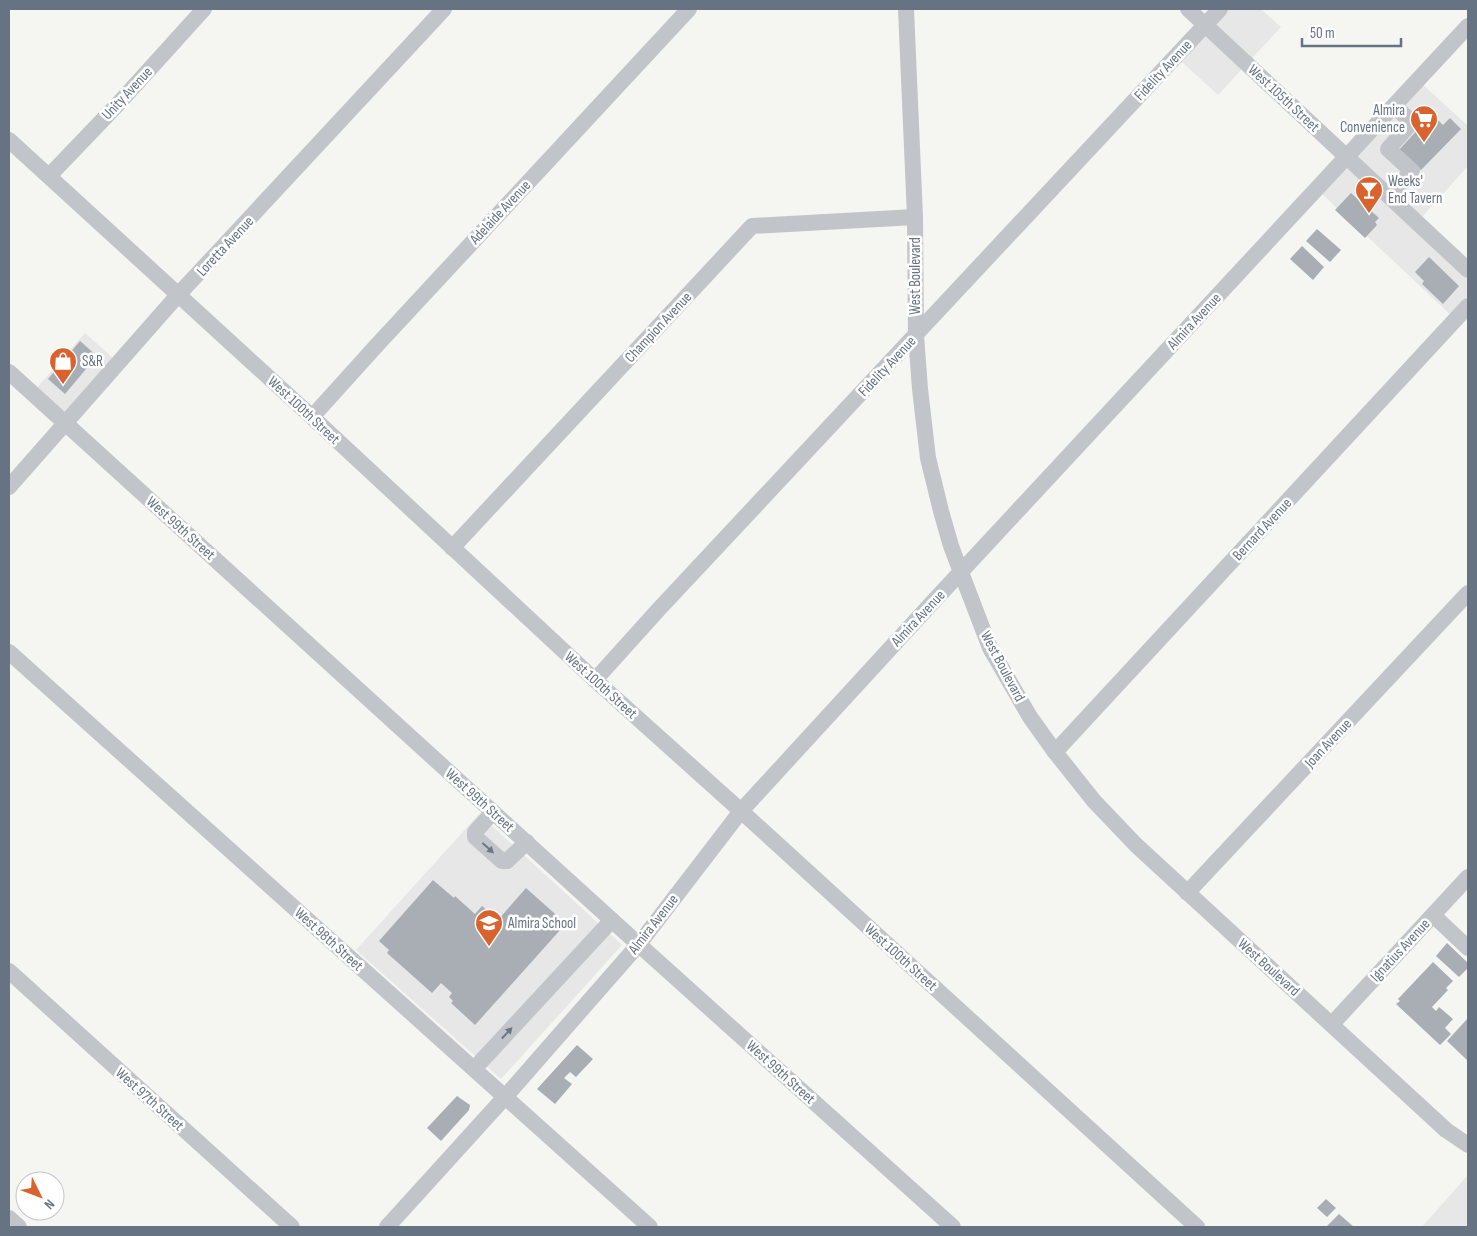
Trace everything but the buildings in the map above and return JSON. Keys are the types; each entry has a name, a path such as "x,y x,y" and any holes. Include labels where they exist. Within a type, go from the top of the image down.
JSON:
{"street":[{"name":"Unity Avenue","path":"48,176 118,104 204,9"},
{"name":"Loretta Avenue","path":"9,487 178,296 444,9"},
{"name":"Adelaide Avenue","path":"312,417 390,330 688,9"},
{"name":"West Boulevard","path":"906,9 915,217 916,335 928,458 951,546 990,648 1030,717 1055,752 1094,801 1130,839 1446,1130 1468,1144"},
{"name":"West 105th Street","path":"1188,9 1468,270"},
{"name":"Fidelity Avenue","path":"595,680 659,609 1220,9"},
{"name":"Almira Avenue","path":"387,1227 505,1097 638,944 741,811 960,572 1468,26"},
{"path":"1389,196 1412,171 1388,148 1412,122 1394,106"},
{"name":"West 100th Street","path":"9,140 312,417 595,680 1197,1227"},
{"name":"Champion Avenue","path":"452,548 752,226 915,217"},
{"name":"Bernard Avenue","path":"1055,752 1468,306"},
{"name":"West 99th Street","path":"9,372 638,944 953,1227"},
{"name":"Joan Avenue","path":"1187,893 1468,593"},
{"name":"West 98th Street","path":"9,652 650,1227"},
{"path":"493,812 475,832 475,837 502,861 508,862 526,842"},
{"name":"Ignatius Avenue","path":"1332,1024 1468,877"},
{"path":"1433,915 1468,948"},
{"path":"474,1069 612,920"},
{"name":"West 97th Street","path":"9,971 292,1227"},
{"path":"9,1218 19,1227"}],"shaded area":[{"path":"1211,9 1261,9 1281,27 1218,95 1171,52"},
{"path":"1421,83 1468,126 1468,166 1413,227 1468,279 1468,296 1452,316 1320,192"},
{"path":"85,333 114,359 64,416 35,390"},
{"name":"Almira School","path":"479,814 622,945 501,1079 356,950"},
{"path":"1468,1175 1468,1227 1422,1227"}],"place":[{"name":"Almira Convenience","path":"1424,143"},
{"name":"Weeks' End Tavern","path":"1369,214"},
{"name":"S&R","path":"63,385"},
{"name":"Almira School","path":"489,947"}]}
